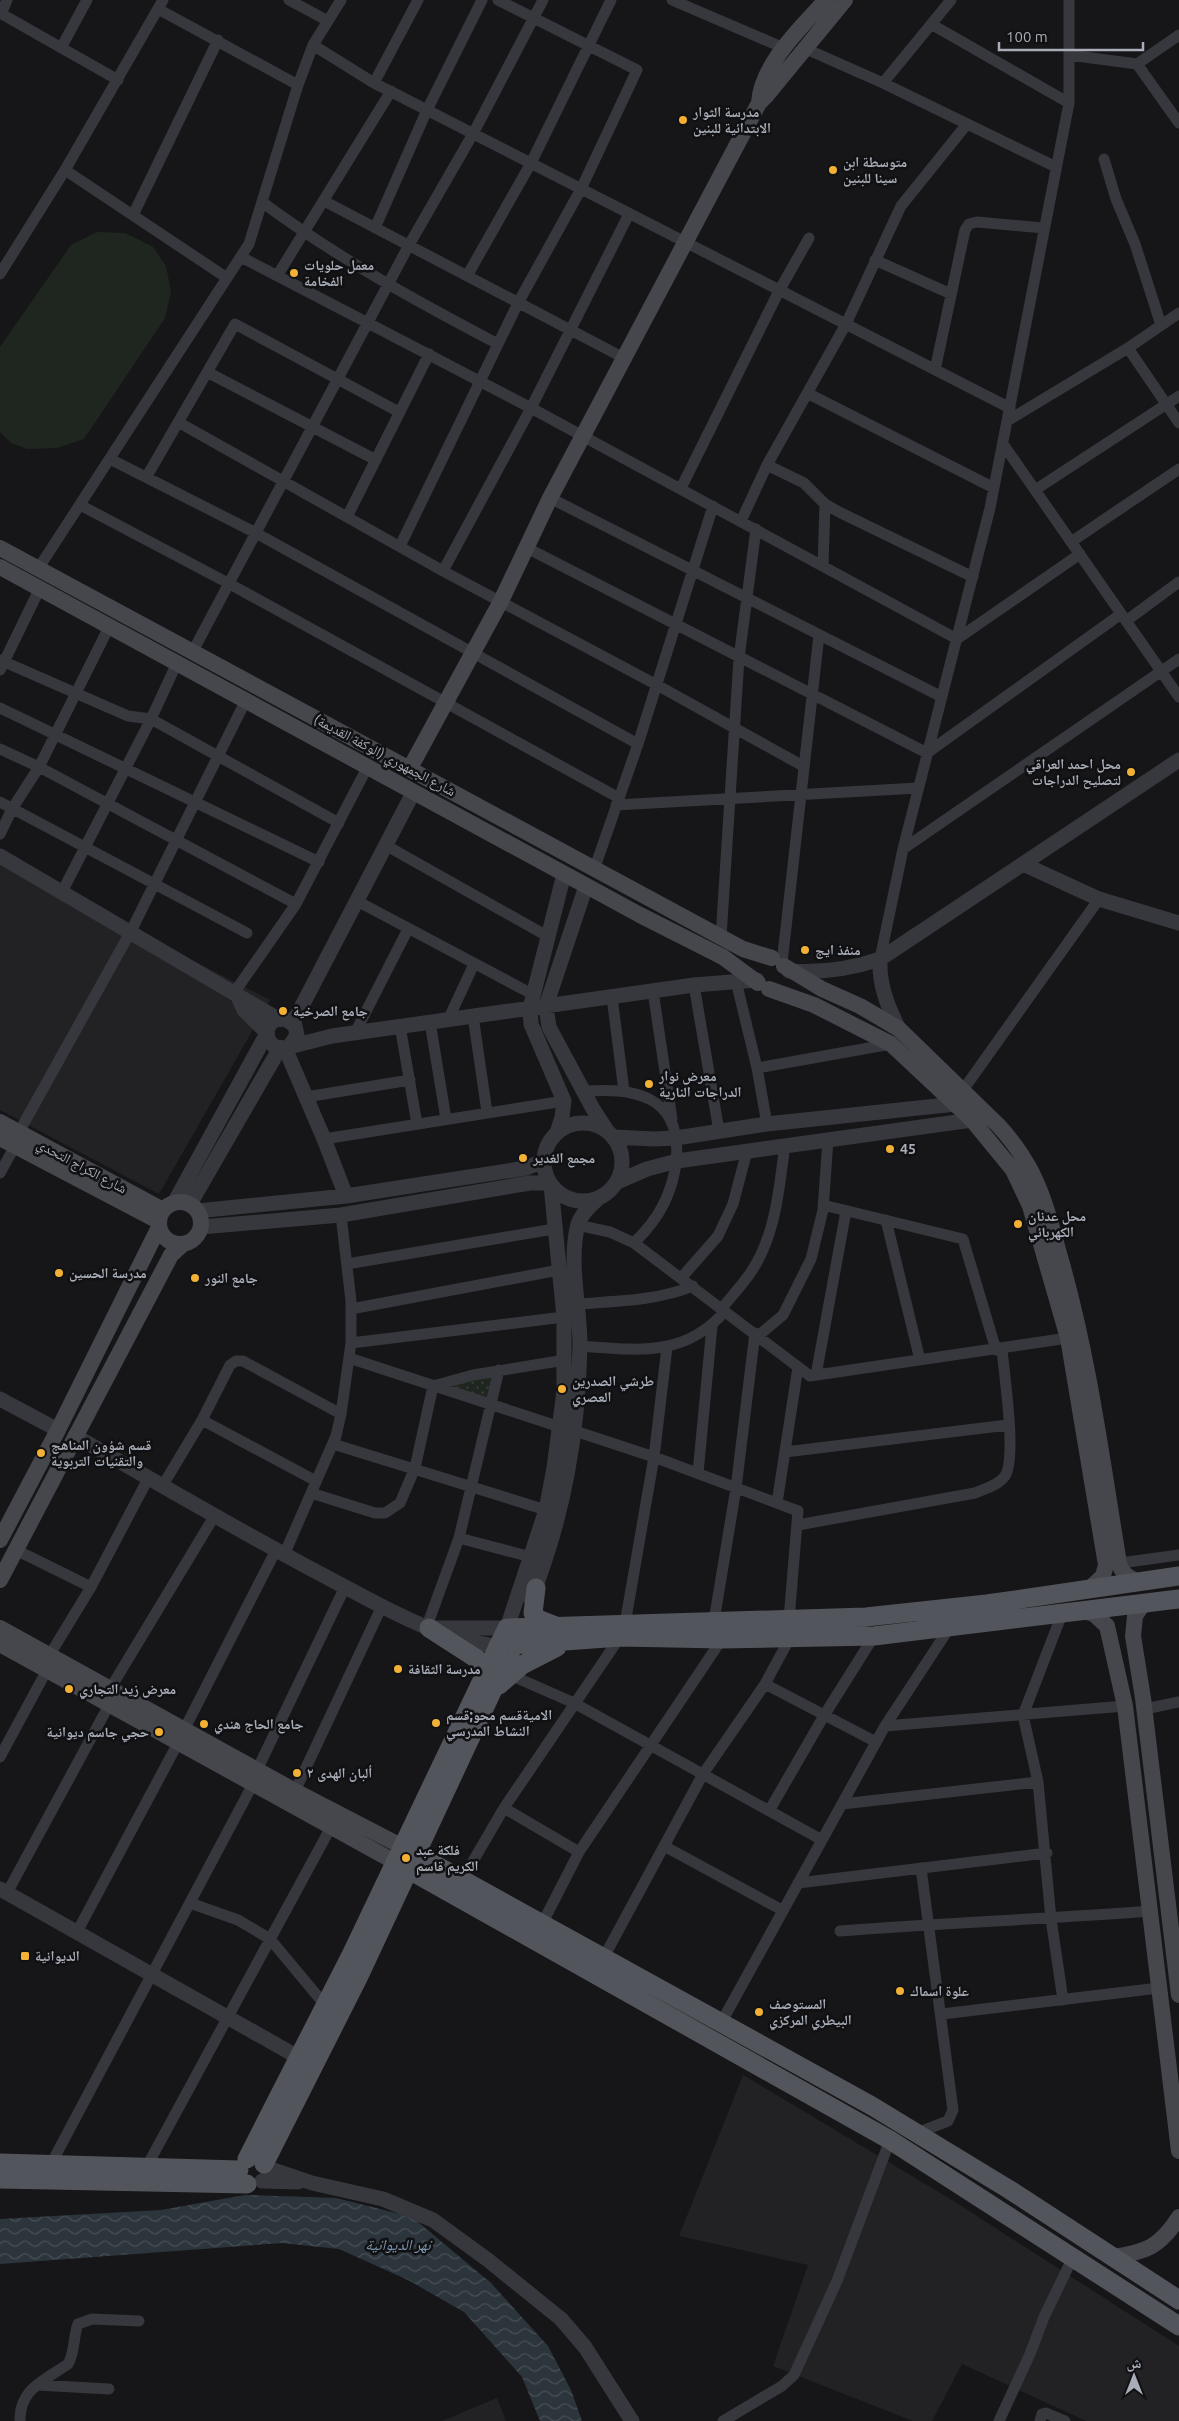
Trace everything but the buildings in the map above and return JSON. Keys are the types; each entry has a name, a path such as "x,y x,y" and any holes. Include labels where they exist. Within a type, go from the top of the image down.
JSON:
{"main road":[{"path":"759,103 761,84 784,48 826,0"},
{"path":"410,768 501,602 550,498 759,103 772,90 844,0"},
{"name":"شارع الجمهوري (الوكفة القديمة)","path":"0,548 595,867 743,949 783,966 899,1029 960,1097"},
{"name":"شارع الجمهوري (الوكفة القديمة)","path":"0,567 348,758 586,886 723,957 760,983 814,1005 890,1044 960,1097"},
{"path":"348,758 358,740"},
{"path":"435,804 445,787"},
{"path":"766,959 783,966 784,981 780,986 760,983 755,972 757,966 766,959"},
{"path":"960,1097 972,1120 1002,1154 1022,1187 1036,1224 1068,1338 1112,1564 1128,1577 1138,1582"},
{"path":"960,1097 1010,1139 1031,1170 1045,1205 1072,1298 1080,1335 1112,1564 1103,1576 1089,1588"},
{"name":"شارع الكراج التحدي","path":"0,1122 17,1139 173,1213 164,1238 170,1242 183,1244"},
{"path":"0,1138 17,1139"},
{"path":"0,1540 173,1213 201,1227 194,1239 183,1244 171,1255 0,1580"},
{"path":"487,1688 506,1673 550,1649 622,1631 714,1621 790,1628 874,1636 1172,1600 1170,1598 1172,1589 1169,1584 1170,1577 1051,1595 790,1628 722,1639 622,1631 560,1627 538,1620 533,1613 536,1588"},
{"path":"1051,1595 1046,1600 1045,1606 1049,1613 1059,1614"},
{"path":"1143,1604 1135,1616 1133,1636 1174,1907 1174,1952 1179,1995"},
{"path":"1084,1610 1094,1614 1107,1626 1125,1706 1179,2151"},
{"path":"428,1627 477,1658 484,1668 487,1688"},
{"path":"510,1637 560,1627"},
{"path":"0,1628 48,1663 255,1777 331,1827 462,1880 872,2106 992,2180 1179,2300"},
{"path":"510,1637 581,1640"},
{"path":"506,1673 510,1637"},
{"path":"254,2171 298,2056 406,1858 510,1637"},
{"path":"0,1644 48,1663"},
{"path":"255,1777 295,1792 890,2140 1179,2326"},
{"path":"254,2171 358,1978 406,1858"},
{"path":"1155,1954 1174,1952"},
{"path":"0,2163 52,2164 120,2173 147,2166 254,2171"},
{"path":"0,2179 120,2173 254,2171"},
{"path":"981,2198 992,2180"},
{"path":"1113,2257 1142,2252 1158,2244 1179,2217"}],"street":[{"path":"7,0 0,14 118,80"},
{"path":"61,48 86,0"},
{"path":"289,0 328,22"},
{"path":"38,569 249,244 298,85 313,45 342,0"},
{"path":"374,83 418,0"},
{"path":"375,228 427,110 482,0"},
{"path":"400,546 518,303 581,189 637,70 498,0"},
{"path":"193,651 409,245 474,132 544,0"},
{"path":"467,276 531,163 610,0"},
{"path":"672,0 784,48"},
{"path":"883,84 951,0"},
{"path":"899,1029 884,997 881,984 880,959 903,848 973,577 1003,444 1068,103 1069,0"},
{"path":"0,274 65,170 161,4 218,40 298,85"},
{"path":"932,24 1068,103"},
{"path":"1068,55 1137,64 1179,35"},
{"path":"133,215 218,40"},
{"path":"313,45 391,92 474,132 685,243 1010,408"},
{"path":"804,48 1056,167"},
{"path":"1137,64 1179,123"},
{"path":"277,276 391,92"},
{"path":"741,520 767,465 846,324 901,206 967,124"},
{"path":"1104,159 1116,199 1135,244 1161,325"},
{"path":"65,170 227,278"},
{"path":"324,201 624,358"},
{"path":"262,202 304,233 388,285 498,344"},
{"path":"443,570 531,408 629,214"},
{"path":"935,370 965,230 969,224 977,222 1044,228"},
{"path":"681,488 779,291 809,238"},
{"path":"241,257 429,354 741,520 957,639"},
{"path":"876,260 951,294"},
{"path":"1007,421 1128,348 1179,313"},
{"path":"147,476 235,324 399,412"},
{"path":"1128,348 1179,423"},
{"path":"347,517 429,354"},
{"path":"207,372 376,460"},
{"path":"808,394 994,488"},
{"path":"1035,490 1179,396"},
{"path":"178,422 501,602 734,726 803,766"},
{"path":"1003,444 1179,697"},
{"path":"110,459 147,476 256,533 638,744"},
{"path":"767,465 804,483 825,504 973,577"},
{"path":"1070,542 1179,469"},
{"path":"550,498 942,697"},
{"path":"823,566 825,504"},
{"path":"80,505 446,702 617,802 918,788"},
{"path":"595,867 638,744 713,506"},
{"path":"721,937 739,658 756,529"},
{"path":"527,548 927,753"},
{"path":"957,639 1080,554"},
{"path":"927,753 1179,582"},
{"path":"40,588 1,664 128,716 150,719 339,822"},
{"path":"0,834 12,808 39,767 109,626"},
{"path":"819,635 803,766 802,793 783,966 856,967 880,959 1179,760"},
{"path":"903,848 1179,659"},
{"path":"62,892 176,665"},
{"path":"0,1173 131,931 245,702"},
{"path":"0,708 196,801 318,862"},
{"path":"0,749 39,767 296,904"},
{"path":"236,995 296,904 367,768"},
{"path":"173,1213 285,1048 296,1035 294,1025 413,793"},
{"path":"0,802 246,933"},
{"path":"387,846 547,936"},
{"path":"0,856 131,931 278,1019"},
{"path":"1023,864 1099,899 1179,923"},
{"path":"510,1637 568,1429 564,1317 550,1184 543,1161 547,1145 557,1132 564,1102 531,1024 531,1001 564,874"},
{"path":"586,886 546,1006 550,1027 584,1091 621,1152 622,1160 617,1182"},
{"path":"557,1132 571,1125 586,1123 602,1127 611,1135 676,1138 960,1097 1099,899"},
{"path":"357,902 474,964 531,1001 546,1006 694,985 736,981 760,983"},
{"path":"355,1033 408,929"},
{"path":"448,1020 474,964"},
{"path":"736,981 757,1068 767,1124"},
{"path":"694,985 719,1131"},
{"path":"634,1244 650,1226 663,1206 672,1184 677,1161 676,1138 653,991"},
{"path":"236,995 244,1010 266,1034 271,1044 285,1048 332,1036 473,1016 531,1001"},
{"path":"612,997 624,1091"},
{"path":"473,1016 487,1112"},
{"path":"173,1213 271,1022 278,1019 286,1019 308,1032 332,1036"},
{"path":"430,1022 446,1119"},
{"path":"400,1026 417,1124"},
{"path":"757,1068 890,1044"},
{"path":"285,1048 346,1196"},
{"path":"306,1097 410,1080"},
{"path":"584,1091 624,1091 651,1100 666,1111 672,1120"},
{"path":"324,1139 487,1112 564,1102"},
{"path":"510,1637 536,1588 560,1515 568,1429 580,1346 575,1263 577,1225 589,1207 617,1182 647,1169 677,1161 972,1120"},
{"path":"714,1621 736,1488 757,1335 783,1315 811,1259 823,1205 828,1139"},
{"path":"580,1346 624,1349 667,1347 689,1340 712,1326 752,1271 765,1243 776,1212 785,1145"},
{"path":"682,1277 718,1236 733,1204 747,1151"},
{"path":"173,1213 346,1196 526,1168 543,1161"},
{"path":"201,1227 341,1215 530,1183 550,1184 561,1195 576,1201 599,1198"},
{"path":"798,1526 975,1493 997,1483 1005,1476 1011,1455 999,1349 962,1239 823,1205"},
{"path":"816,1375 846,1211"},
{"path":"77,1932 311,1493 333,1444 341,1414 351,1343 351,1309 341,1215"},
{"path":"886,1220 920,1360"},
{"path":"577,1225 610,1232 634,1244 694,1286 810,1376 1068,1338"},
{"path":"347,1264 554,1228"},
{"path":"351,1309 559,1270"},
{"path":"578,1304 650,1299 671,1295 694,1286"},
{"path":"351,1343 564,1317"},
{"path":"698,1473 712,1326"},
{"path":"462,1880 504,1808 622,1631 654,1457 667,1347"},
{"path":"349,1358 492,1406 654,1457 798,1511 790,1628 765,1684 703,1774 604,1957"},
{"path":"433,1386 500,1370 565,1360"},
{"path":"163,1485 202,1420 230,1365 236,1361 243,1361 341,1414"},
{"path":"777,1503 798,1367"},
{"path":"428,1627 459,1538 500,1370"},
{"path":"311,1493 375,1514 385,1513 400,1503 415,1468 433,1386"},
{"path":"0,1399 58,1430"},
{"path":"202,1420 316,1481"},
{"path":"785,1452 1008,1424"},
{"path":"75,1436 280,1552 382,1606 428,1627 510,1637"},
{"path":"333,1444 546,1510"},
{"path":"0,1757 48,1663 149,1478"},
{"path":"216,1515 109,1697 4,1891 298,2056"},
{"path":"459,1538 531,1557"},
{"path":"16,1550 91,1587"},
{"path":"1112,1564 1179,1555"},
{"path":"52,2164 255,1777 345,1587"},
{"path":"295,1792 382,1606"},
{"path":"1059,1614 1023,1715 1038,1782 1047,1853 1051,1919 1063,2000"},
{"path":"721,2023 885,1726 950,1627"},
{"path":"769,1811 825,1714 874,1636"},
{"path":"542,1924 580,1852 722,1639"},
{"path":"506,1673 574,1703 822,1840"},
{"path":"765,1684 876,1742"},
{"path":"1145,1709 1179,1702"},
{"path":"885,1726 1125,1706"},
{"path":"842,1804 1038,1782"},
{"path":"504,1808 580,1852"},
{"path":"147,2166 331,1827"},
{"path":"664,1846 782,1910"},
{"path":"798,1883 1047,1853"},
{"path":"917,2133 933,2125 946,2122 953,2113 942,2014 921,1868"},
{"path":"190,1903 238,1920 270,1939 325,2004"},
{"path":"840,1931 929,1924 1051,1919 1150,1911"},
{"path":"942,2014 1159,1988"},
{"path":"723,2421 782,2386 794,2375 837,2281 890,2140"},
{"path":"254,2171 383,2200 434,2220 546,2306 574,2332 632,2421"},
{"path":"999,2421 1030,2354 1044,2317 1073,2257"},
{"path":"20,2421 20,2409 26,2394 68,2364 72,2358 73,2336 78,2324 92,2319 139,2321"},
{"path":"37,2385 109,2389"},
{"path":"1040,2421 1042,2414 1046,2413 1065,2421"}],"shaded area":[{"path":"97,232 125,233 153,247 166,266 171,291 165,318 84,439 57,448 27,449 11,443 0,432 0,347 71,245"},
{"path":"0,862 270,1000 159,1194 0,1110"},
{"path":"494,1377 487,1400 445,1384"},
{"path":"743,2075 952,2200 1179,2346 1179,2421 1086,2421 962,2364 932,2421 913,2421 773,2366 808,2265 679,2236"},
{"path":"497,2398 506,2421 442,2421"}],"water":[{"name":"نهر الديوانية","path":"245,2195 336,2198 412,2217 491,2283 548,2346 571,2390 582,2421 540,2421 522,2377 464,2312 408,2280 339,2249 282,2243 0,2264 0,2219 161,2210"}],"place":[{"name":"مدرسة الثوار الابتدائية للبنين","path":"683,120"},
{"name":"متوسطة ابن سينا للبنين","path":"833,170"},
{"name":"معمل حلويات الفخامة","path":"294,273"},
{"name":"محل احمد العراقي لتصليح الدراجات","path":"1131,772"},
{"name":"منفذ ايج","path":"805,950"},
{"name":"جامع الصرخية","path":"283,1011"},
{"name":"معرض نوار الدراجات النارية","path":"649,1084"},
{"name":"45","path":"890,1149"},
{"name":"مجمع الغدير","path":"523,1158"},
{"name":"محل عدنان الكهربائي","path":"1018,1224"},
{"name":"مدرسة الحسين","path":"59,1273"},
{"name":"جامع النور","path":"195,1278"},
{"name":"طرشي الصدرين العصري","path":"562,1389"},
{"name":"قسم شؤون المناهج والتقنيات التربوية","path":"41,1453"},
{"name":"مدرسة الثقافة","path":"398,1669"},
{"name":"معرض زيد التجاري","path":"69,1689"},
{"name":"الاميةقسم محو;قسم النشاط المدرسي","path":"436,1723"},
{"name":"جامع الحاج هندي","path":"204,1724"},
{"name":"حجي جاسم ديوانية","path":"159,1732"},
{"name":"ألبان الهدى ٢","path":"297,1773"},
{"name":"فلكة عبد الكريم قاسم","path":"406,1858"},
{"name":"الديوانية","path":"25,1956"},
{"name":"علوة اسماك","path":"900,1991"},
{"name":"المستوصف البيطري المركزي","path":"759,2012"}]}
